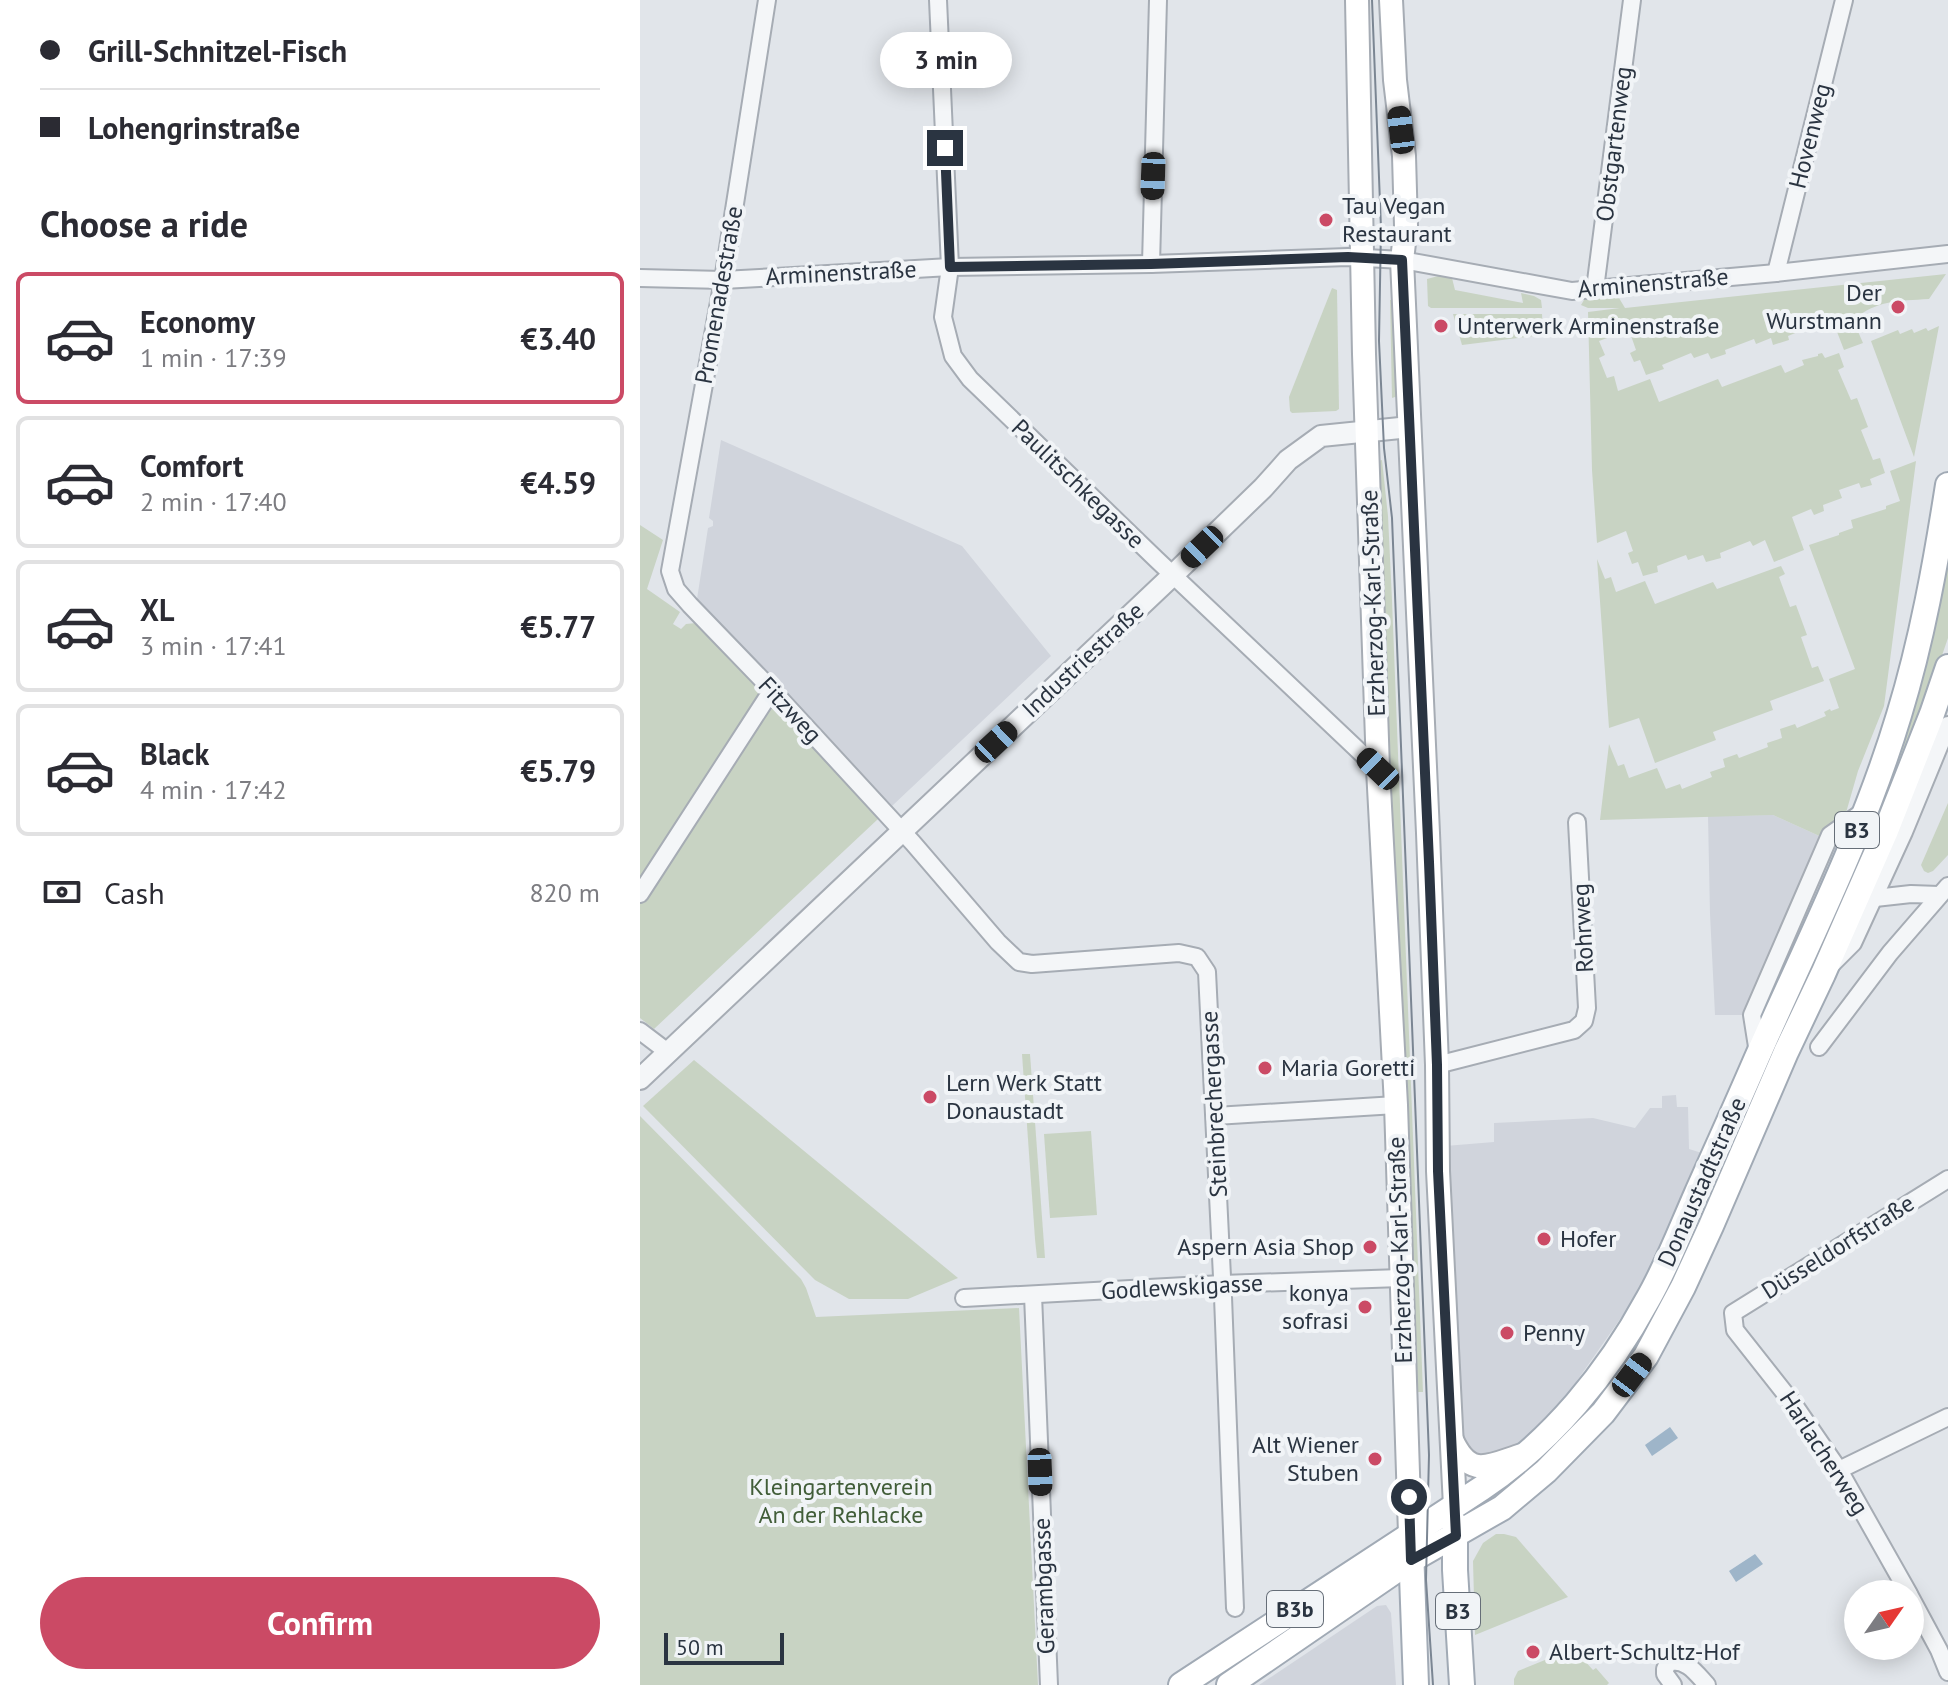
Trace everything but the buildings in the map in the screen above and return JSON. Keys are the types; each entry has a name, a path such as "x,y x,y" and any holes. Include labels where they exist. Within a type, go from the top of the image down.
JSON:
{"main road":[{"name":"Erzherzog-Karl-Straße","path":"1357,0 1378,769 1396,1105 1416,1685"},
{"name":"Erzherzog-Karl-Straße","path":"1391,0 1395,80 1404,156 1406,226 1402,260 1462,1685"},
{"name":"Donaustadtstraße","path":"1181,1685 1455,1506 1529,1452 1572,1409 1616,1352 1648,1299 1685,1221 1866,810 1900,714 1913,663 1931,586 1948,485"},
{"name":"Donaustadtstraße","path":"1229,1685 1411,1560 1502,1508 1546,1471 1603,1413 1646,1356 1700,1251 1885,833 1948,667"},
{"path":"1451,1438 1465,1461 1478,1466 1496,1464 1529,1452"}],"street":[{"name":"Promenadestraße","path":"676,589 670,571 723,280 767,0"},
{"name":"Paulitschkegasse","path":"938,0 950,267 943,317 953,356 970,379 1378,769"},
{"path":"1151,264 1158,0"},
{"name":"Obstgartenweg","path":"1595,289 1632,0"},
{"name":"Hovenweg","path":"1776,273 1844,0"},
{"name":"Arminenstraße","path":"640,278 723,280 950,267 1362,258 1402,260 1572,291 1948,254"},
{"name":"Industriestraße","path":"640,1079 1173,575 1288,460 1321,436 1410,427"},
{"name":"Fitzweg","path":"676,589 902,831"},
{"path":"640,894 772,690"},
{"name":"Donaustadtstraße","path":"1823,974 1853,943 1889,867 1948,725"},
{"name":"Rohrweg","path":"1437,1065 1574,1030 1584,1021 1587,1008 1577,822"},
{"name":"Steinbrechergasse","path":"902,831 1019,962 1032,964 1179,953 1197,957 1207,972 1235,1608"},
{"path":"1889,867 1911,894"},
{"path":"1875,898 1944,890"},
{"path":"1819,1047 1890,953 1944,890"},
{"path":"640,1031 669,1053"},
{"path":"1215,1116 1396,1105"},
{"name":"Düsseldorfstraße","path":"1733,1318 1733,1313 1948,1179"},
{"name":"Godlewskigasse","path":"964,1298 1401,1278"},
{"name":"Gerambgasse","path":"1033,1295 1049,1685"},
{"name":"Harlacherweg","path":"1733,1318 1735,1330 1795,1406 1839,1470 1901,1580"},
{"path":"1839,1470 1948,1417"},
{"name":"Harlacherweg","path":"1924,1618 1943,1648 1948,1672"},
{"path":"1673,1685 1665,1669 1669,1662 1678,1661 1686,1664 1707,1685"}],"shaded area":[{"path":"721,440 962,546 1051,656 892,806 697,599 708,528 713,526 709,518"},
{"path":"1773,815 1837,844 1760,1022 1742,1015 1715,1015 1708,816"},
{"path":"1676,1095 1677,1107 1688,1107 1689,1149 1705,1154 1651,1275 1555,1412 1510,1450 1458,1466 1440,1442 1433,1147 1494,1142 1494,1123 1593,1118 1635,1128 1650,1108 1662,1108 1662,1096"},
{"path":"1386,1605 1391,1613 1396,1685 1259,1685 1377,1606"}],"green space":[{"path":"1946,274 1929,299 1898,301 1862,313 1853,320 1863,343 1844,350 1834,324 1819,329 1817,324 1773,345 1771,338 1756,344 1754,339 1711,359 1708,353 1694,358 1691,353 1662,365 1664,369 1646,375 1640,360 1634,362 1630,353 1636,350 1629,330 1599,341 1605,355 1599,358 1607,378 1614,376 1618,391 1650,379 1659,402 1718,379 1722,387 1781,365 1785,373 1804,365 1802,360 1818,354 1822,353 1825,358 1839,353 1844,367 1838,370 1851,400 1857,398 1868,427 1861,430 1873,460 1880,458 1885,473 1870,479 1872,485 1861,488 1859,483 1839,490 1842,498 1823,505 1824,511 1814,515 1811,509 1792,517 1804,550 1774,562 1765,540 1753,546 1750,541 1720,553 1721,558 1706,562 1703,555 1688,560 1686,555 1657,566 1658,572 1643,576 1638,562 1632,564 1628,553 1633,551 1626,531 1597,543 1588,312 1620,308 1588,308 1581,305 1584,300 1590,297 1619,298 1625,308"},
{"path":"1442,275 1452,278 1455,290 1523,303 1521,293 1541,300 1542,308 1431,308 1428,306 1427,279"},
{"path":"1332,288 1337,290 1339,409 1292,413 1289,397"},
{"path":"1390,300 1396,300 1398,396 1392,398"},
{"path":"1453,314 1542,314 1543,335 1462,345"},
{"path":"1939,326 1914,457 1871,341 1898,330 1900,334 1912,329 1914,333"},
{"path":"1382,460 1392,600 1423,1392 1414,1392 1378,461"},
{"path":"1916,461 1884,706 1858,771 1837,844 1773,815 1600,820 1609,744 1618,766 1624,764 1629,778 1657,768 1666,789 1680,784 1682,789 1712,777 1710,772 1725,767 1723,759 1737,754 1739,758 1768,747 1767,743 1782,738 1780,729 1795,724 1797,728 1826,716 1824,712 1830,709 1839,708 1829,679 1855,669 1809,545 1853,528 1851,520 1900,501 1890,471"},
{"path":"640,525 663,540 647,589 680,612 673,624 681,629 686,624 696,623 877,814 878,819 654,1029 640,1018"},
{"path":"1948,532 1948,638 1920,719 1885,808 1694,1242 1645,1339 1590,1412 1513,1486 1481,1509 1480,1505 1533,1461 1581,1412 1846,872"},
{"path":"1597,559 1605,579 1611,577 1616,592 1645,581 1655,604 1713,582 1717,589 1781,566 1785,574 1779,577 1790,607 1796,605 1807,635 1801,637 1812,668 1818,666 1824,681 1770,701 1773,710 1713,732 1716,740 1655,763 1639,718 1609,728"},
{"path":"1948,803 1948,855 1928,873 1921,865"},
{"path":"1022,1054 1030,1054 1045,1258 1037,1258"},
{"path":"694,1060 958,1278 908,1299 849,1299 815,1280 643,1106"},
{"name":"Kleingartenverein An der Rehlacke","path":"640,1116 801,1279 816,1317 1019,1308 1038,1685 640,1685"},
{"path":"1091,1131 1097,1215 1050,1218 1044,1134"},
{"path":"1496,1534 1516,1537 1568,1597 1475,1635 1473,1561 1483,1543"},
{"path":"1577,1647 1586,1656 1583,1659 1609,1683 1607,1685 1514,1685 1518,1671"}],"water":[{"path":"1670,1427 1678,1438 1652,1456 1645,1445"},
{"path":"1755,1554 1763,1564 1736,1582 1729,1571"}],"tram line":[{"path":"1372,0 1381,228 1379,341 1384,448 1392,518 1429,1455 1426,1580 1433,1685"}],"place":[{"name":"Tau Vegan Restaurant","path":"1326,220"},
{"name":"Der Wurstmann","path":"1898,307"},
{"name":"Unterwerk Arminenstraße","path":"1441,326"},
{"name":"Maria Goretti","path":"1265,1068"},
{"name":"Lern Werk Statt Donaustadt","path":"930,1097"},
{"name":"Hofer","path":"1544,1239"},
{"name":"Aspern Asia Shop","path":"1370,1247"},
{"name":"konya sofrasi","path":"1365,1307"},
{"name":"Penny","path":"1507,1333"},
{"name":"Alt Wiener Stuben","path":"1375,1459"},
{"name":"Albert-Schultz-Hof","path":"1533,1652"}],"route":[{"path":"945,148 950,267 1348,257 1402,260 1429,862 1438,1171 1456,1536 1411,1560 1409,1497"}]}
